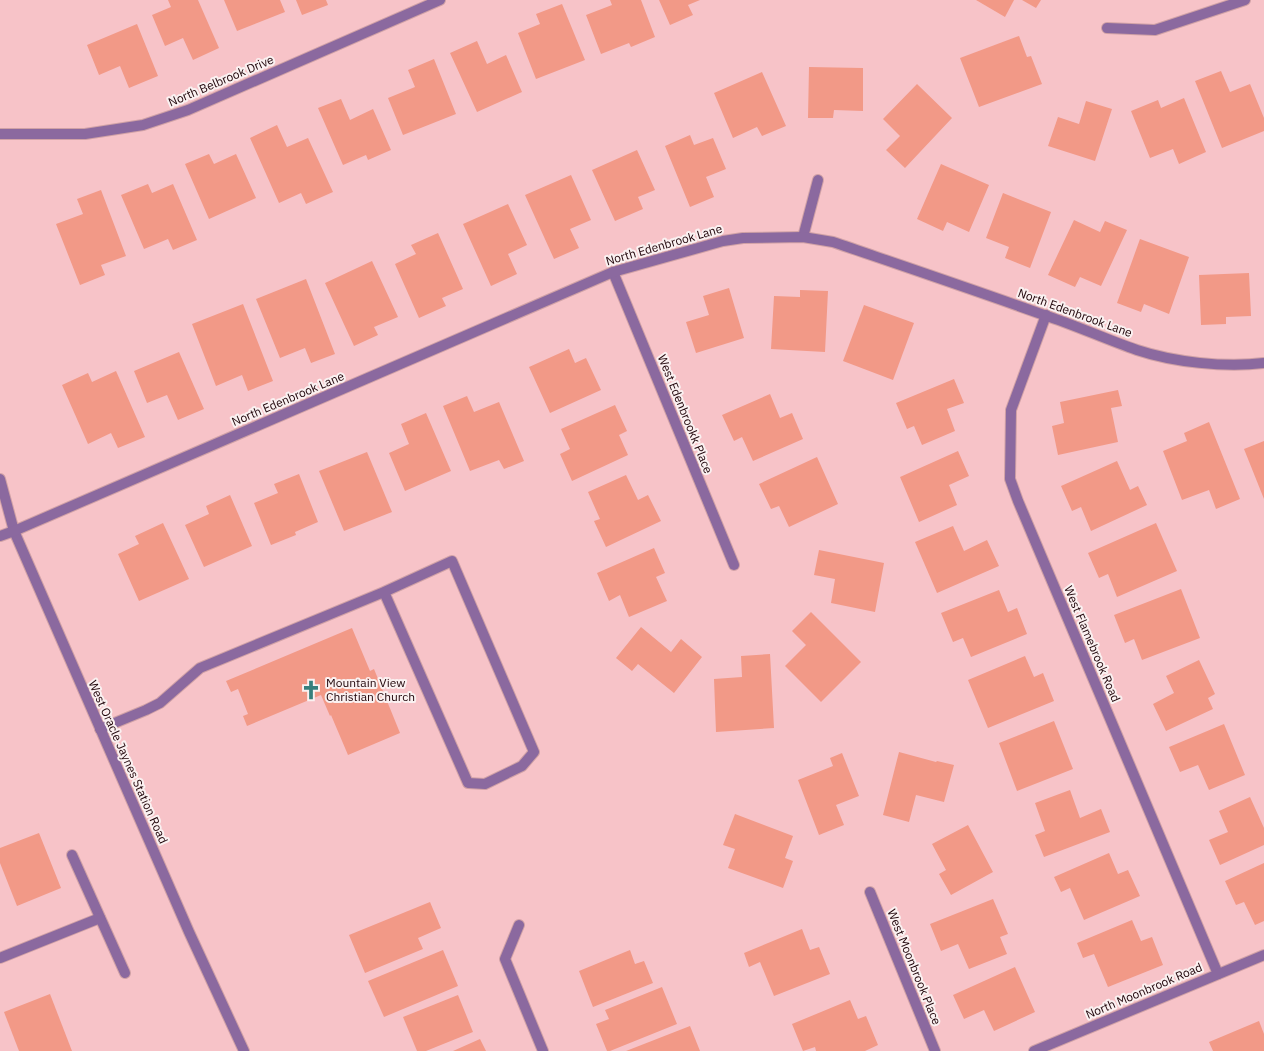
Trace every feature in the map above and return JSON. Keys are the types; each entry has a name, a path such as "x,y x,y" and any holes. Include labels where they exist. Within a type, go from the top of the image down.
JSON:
{"street":[{"name":"North Belbrook Drive","path":"0,134 85,134 143,125 188,110 440,0"},
{"path":"1107,28 1155,30 1245,0"},
{"path":"802,237 818,180"},
{"name":"North Edenbrook Lane","path":"0,536 613,272 723,241 743,238 802,237 833,242 1046,315 1138,350 1168,358 1232,365 1264,363"},
{"name":"West Edenbrookk Place","path":"613,272 734,566"},
{"name":"West Flamebrook Road","path":"1046,315 1011,410 1010,479 1218,974"},
{"name":"West Oracle Jaynes Station Road","path":"0,479 14,531 189,932 244,1051"},
{"path":"100,729 160,703 200,668 384,592 452,561 534,752 522,766 485,784 468,783 384,592"},
{"path":"72,856 125,973"},
{"name":"West Moonbrook Place","path":"870,892 935,1051"},
{"path":"0,958 100,918"},
{"path":"519,925 505,959 542,1051"},
{"name":"North Moonbrook Road","path":"1034,1051 1264,955"}],"building":[{"path":"168,0 198,0 219,48 193,60 183,38 165,46 152,15 171,7"},
{"path":"224,0 280,0 285,12 237,31"},
{"path":"296,0 326,0 328,5 302,15"},
{"path":"610,0 641,0 655,37 631,47 629,43 601,54 586,15 612,5"},
{"path":"659,0 700,0 688,5 693,15 670,25"},
{"path":"976,0 1014,0 1005,17"},
{"path":"1022,0 1041,0 1036,8"},
{"path":"562,4 585,60 536,79 518,33 540,24 536,14"},
{"path":"137,24 158,76 129,88 120,66 99,75 87,45"},
{"path":"1019,36 1027,57 1031,56 1042,84 979,107 960,58"},
{"path":"477,41 487,64 506,55 522,92 477,112 450,53"},
{"path":"434,59 456,114 403,135 388,98 415,87 408,70"},
{"path":"809,67 863,68 863,111 834,110 833,118 808,118"},
{"path":"1221,71 1230,92 1250,84 1264,118 1264,131 1222,148 1195,81"},
{"path":"762,72 786,126 762,136 757,127 733,138 714,93"},
{"path":"917,84 952,118 905,168 886,150 900,136 883,119"},
{"path":"1184,98 1206,152 1179,164 1173,149 1150,158 1131,111 1158,100 1161,108"},
{"path":"341,99 350,120 373,109 391,150 368,160 366,155 343,165 318,108"},
{"path":"1086,101 1112,109 1095,161 1048,146 1058,117 1079,124"},
{"path":"277,125 287,147 308,138 333,192 306,204 301,193 279,203 250,138"},
{"path":"690,135 694,145 713,138 726,169 706,177 714,197 690,207 665,146"},
{"path":"637,150 655,190 638,197 643,209 615,221 592,170"},
{"path":"209,154 214,164 236,154 256,198 209,219 185,164"},
{"path":"941,164 989,185 969,232 947,222 943,231 917,219"},
{"path":"571,175 591,220 570,229 579,248 554,259 525,195"},
{"path":"148,184 152,193 173,184 197,240 173,250 168,239 144,249 121,195"},
{"path":"101,190 126,256 101,265 105,275 80,285 56,224 83,214 77,199"},
{"path":"1003,193 1051,212 1030,268 1005,258 1009,247 986,238"},
{"path":"508,204 527,245 508,254 517,274 491,286 463,224"},
{"path":"1074,220 1100,232 1105,221 1127,230 1101,286 1080,277 1075,287 1048,275"},
{"path":"438,233 463,289 442,298 446,306 419,318 395,264 416,254 411,245"},
{"path":"1140,239 1189,257 1169,314 1144,304 1141,312 1117,303"},
{"path":"372,261 398,317 374,327 378,335 354,346 325,283"},
{"path":"1249,273 1251,316 1226,317 1226,324 1201,325 1199,275"},
{"path":"306,279 335,354 311,363 305,348 280,358 256,299"},
{"path":"729,288 744,338 696,353 686,322 709,315 703,296"},
{"path":"800,290 828,291 825,352 771,349 774,296 800,297"},
{"path":"243,304 273,381 248,391 242,375 216,386 192,324"},
{"path":"864,305 914,323 893,380 843,361"},
{"path":"569,349 575,363 586,358 601,390 550,413 529,367"},
{"path":"179,352 204,409 178,420 167,395 147,403 134,371"},
{"path":"116,371 145,437 118,448 111,433 88,444 62,385 88,373 92,382"},
{"path":"954,379 964,403 947,409 955,431 922,445 914,426 907,429 896,403"},
{"path":"1118,390 1122,406 1111,408 1118,442 1058,455 1052,426 1064,423 1060,402"},
{"path":"770,394 780,418 792,413 803,439 753,461 742,437 734,441 722,415"},
{"path":"467,396 474,412 499,402 524,461 504,469 499,460 470,471 443,406"},
{"path":"615,405 627,431 619,435 628,455 572,481 560,454 570,449 561,429"},
{"path":"426,413 451,471 405,491 389,453 409,444 401,424"},
{"path":"1209,422 1240,499 1216,509 1209,490 1182,500 1163,451 1187,441 1184,433"},
{"path":"1264,441 1264,499 1244,449"},
{"path":"958,451 969,476 949,485 957,505 919,522 900,477"},
{"path":"367,452 392,512 344,531 319,471"},
{"path":"817,457 838,504 789,527 779,506 771,509 759,484"},
{"path":"1117,461 1130,490 1138,486 1147,505 1091,531 1081,507 1072,511 1061,486"},
{"path":"299,474 318,522 295,532 296,535 271,545 254,503 278,493 274,484"},
{"path":"626,475 638,500 648,495 661,521 606,547 594,521 600,519 588,492"},
{"path":"230,495 252,546 204,567 185,525 209,514 206,506"},
{"path":"163,523 189,579 139,601 118,554 139,544 135,536"},
{"path":"1156,523 1177,571 1117,597 1108,574 1099,578 1088,553"},
{"path":"953,526 964,551 987,540 999,566 937,593 915,542"},
{"path":"654,548 665,573 656,577 667,601 629,617 620,595 609,601 597,573"},
{"path":"819,550 884,563 875,612 831,603 835,579 814,575"},
{"path":"1181,589 1200,638 1142,660 1134,639 1125,643 1114,615"},
{"path":"999,590 1008,612 1017,608 1027,634 971,657 963,638 953,642 941,613"},
{"path":"811,612 861,662 821,702 785,666 806,645 792,631"},
{"path":"641,627 671,652 681,639 702,657 674,693 638,664 632,671 616,658"},
{"name":"Mountain View Christian Church","path":"352,628 370,671 374,669 400,733 348,755 321,695 247,726 243,716 248,714 238,689 231,692 226,681"},
{"path":"770,654 774,728 716,732 714,679 742,677 741,656"},
{"path":"1025,656 1034,677 1043,673 1054,701 988,728 968,680"},
{"path":"1199,660 1215,694 1208,698 1213,709 1166,731 1153,704 1174,693 1166,676"},
{"path":"1054,721 1073,769 1017,791 999,743"},
{"path":"1224,724 1245,775 1209,790 1198,765 1180,772 1169,747"},
{"path":"899,752 954,765 944,802 916,795 909,822 883,815"},
{"path":"842,753 859,796 836,805 844,825 819,835 798,780 833,766 830,758"},
{"path":"1070,790 1080,818 1101,809 1110,832 1044,857 1035,835 1045,831 1035,803"},
{"path":"1250,797 1264,828 1264,845 1220,865 1209,840 1228,832 1219,811"},
{"path":"735,814 793,836 785,858 793,861 783,888 728,868 735,849 723,845"},
{"path":"968,825 993,872 951,895 939,874 946,870 932,844"},
{"path":"39,833 61,888 17,906 0,863 0,848"},
{"path":"1109,853 1118,874 1128,870 1140,896 1084,920 1070,888 1061,892 1054,877"},
{"path":"1264,863 1264,921 1255,925 1244,902 1236,905 1225,881"},
{"path":"993,899 1008,934 1000,937 1007,954 969,969 958,944 941,951 930,924"},
{"path":"430,902 441,928 418,938 423,949 365,973 349,935"},
{"path":"1132,920 1141,941 1152,937 1163,965 1108,987 1094,954 1083,958 1077,943"},
{"path":"802,929 810,950 819,947 830,974 774,996 760,962 749,967 744,953"},
{"path":"443,950 458,986 384,1017 368,981"},
{"path":"630,950 635,964 644,961 653,983 593,1007 579,971"},
{"path":"1015,967 1035,1012 994,1031 984,1010 964,1019 953,995"},
{"path":"662,987 677,1024 607,1051 596,1024 609,1019 605,1010"},
{"path":"50,994 72,1051 19,1051 4,1012"},
{"path":"458,995 473,1032 426,1051 417,1051 403,1017"},
{"path":"850,1000 858,1019 866,1016 878,1045 865,1051 816,1051 815,1047 803,1051 792,1024"},
{"path":"1259,1021 1264,1034 1264,1051 1213,1051 1209,1042"},
{"path":"690,1026 700,1051 626,1051"},
{"path":"480,1039 486,1051 453,1051"}],"place":[{"name":"Mountain View Christian Church","path":"311,690"}]}
